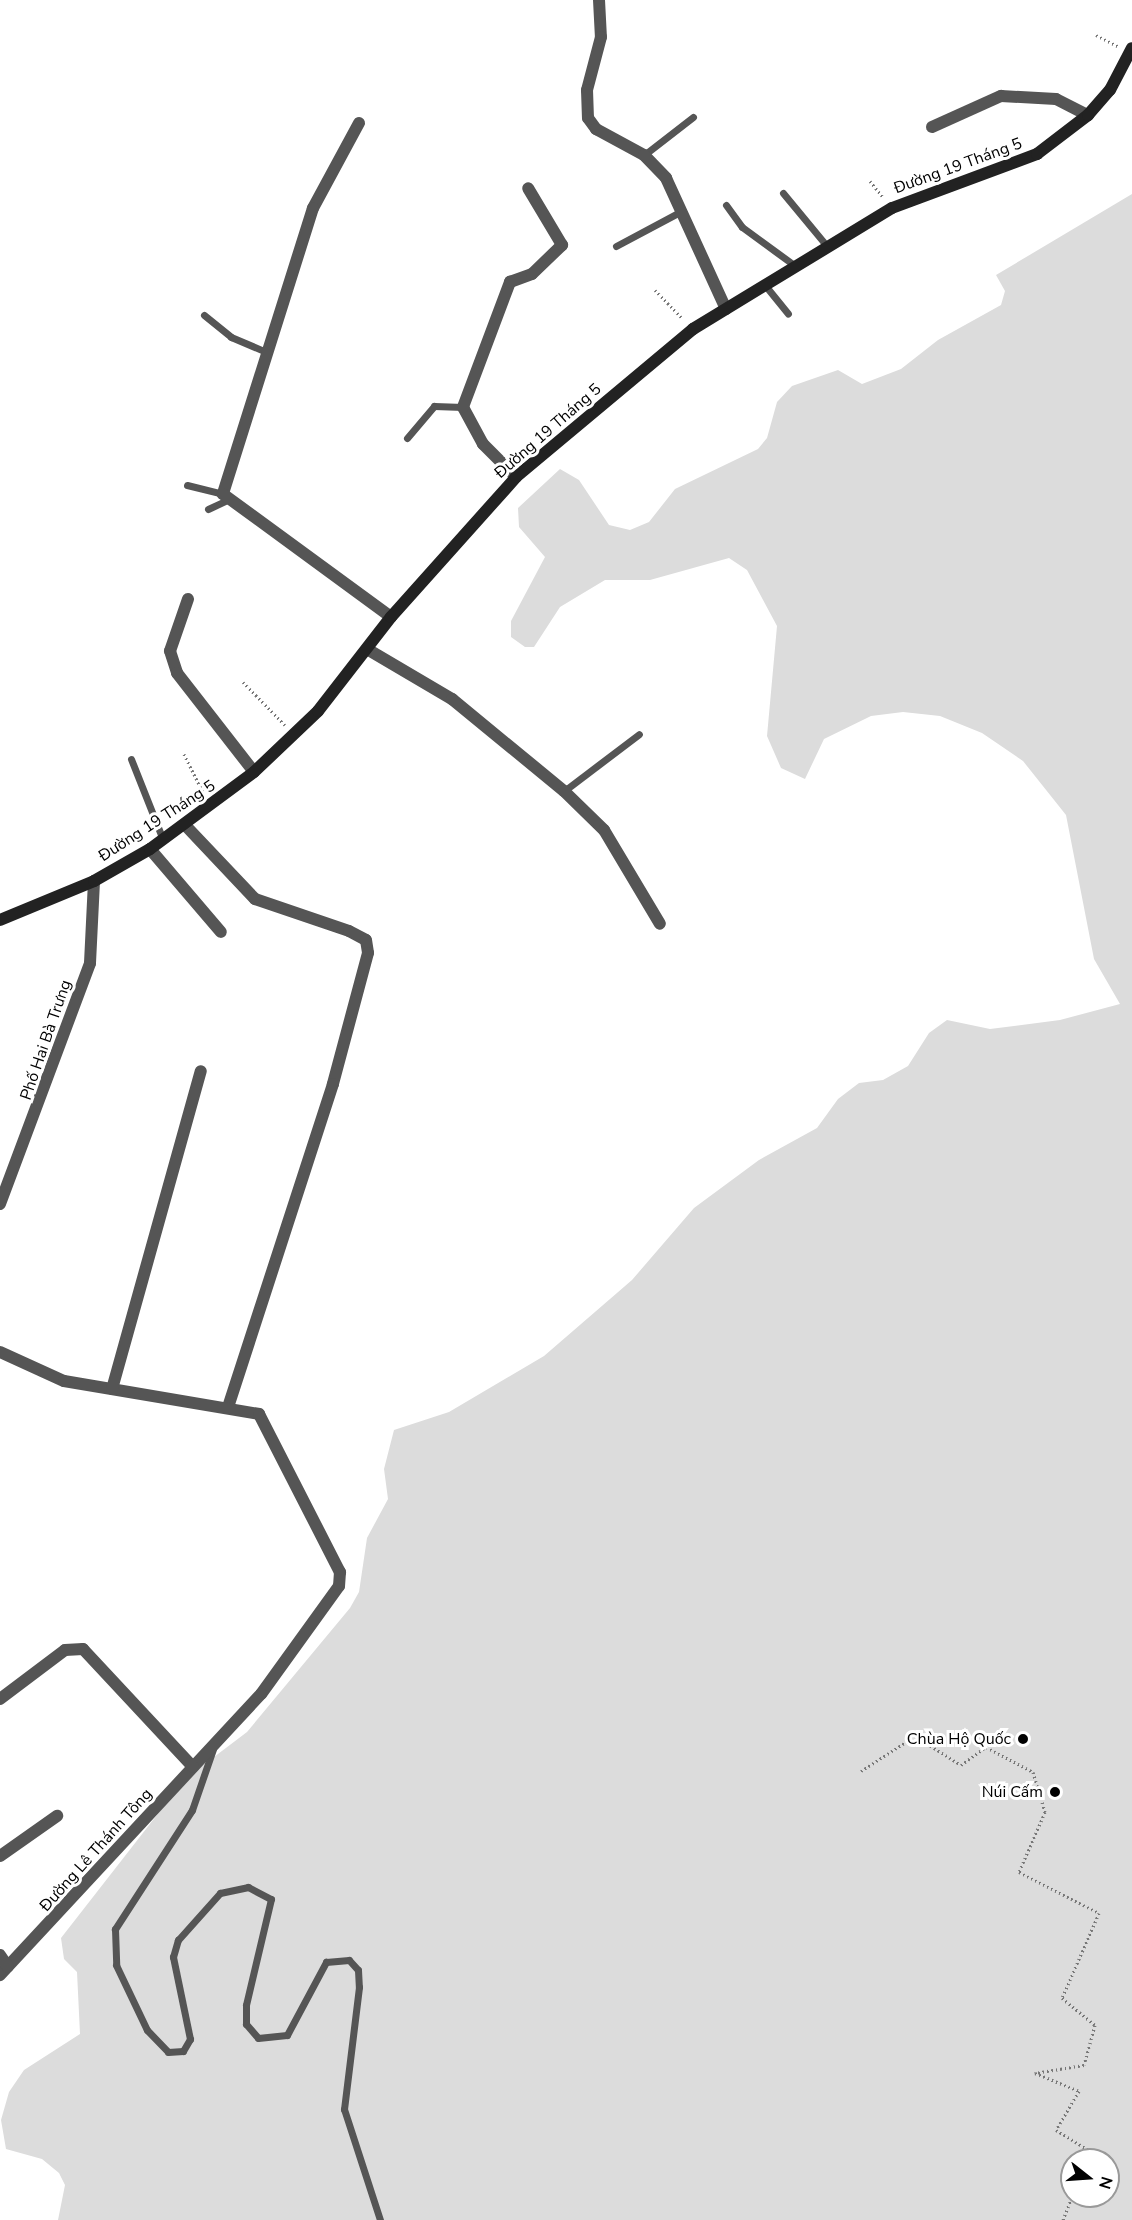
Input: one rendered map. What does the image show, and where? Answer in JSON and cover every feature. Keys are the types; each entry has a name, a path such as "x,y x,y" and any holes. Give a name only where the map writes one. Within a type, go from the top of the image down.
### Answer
{"street":[{"path":"599,0 601,37 587,90 588,118 596,129 644,154 666,178 726,309"},
{"name":"Đường 19 Tháng 5","path":"0,920 94,881 150,849 212,809 295,734 391,617 516,477 693,329 826,245 892,208 1037,154 1088,115 1110,90 1131,50"},
{"path":"932,126 1001,96 1056,99 1088,115"},
{"path":"359,123 313,208 266,352 225,497 391,617"},
{"path":"516,477 483,444 463,407 510,282 532,274 562,245 528,188"},
{"path":"188,599 170,651 177,673 254,772"},
{"path":"367,649 452,699 564,791 604,830 660,924"},
{"path":"0,1352 51,1377 228,1407 333,1084 368,953 366,940 349,931 255,899 184,825"},
{"path":"150,849 220,932"},
{"name":"Phố Hai Bà Trưng","path":"0,1204 90,963 94,881"},
{"path":"112,1389 201,1071"},
{"name":"Đường Lê Thánh Tông","path":"4,1971 261,1694 340,1581 267,1422 259,1414 228,1407"},
{"path":"0,1699 65,1650 83,1649 193,1767"},
{"path":"0,1856 57,1816"},
{"path":"0,1954 4,1971"}],"lane":[{"path":"644,154 693,117"},
{"path":"783,193 826,245"},
{"path":"726,205 742,227 794,265"},
{"path":"616,246 680,212"},
{"path":"764,284 788,314"},
{"path":"204,315 231,337 266,352"},
{"path":"406,438 434,406 463,407"},
{"path":"187,485 225,497"},
{"path":"208,509 225,497"},
{"path":"564,791 639,734"},
{"path":"131,759 163,840"},
{"path":"214,1744 207,1778 192,1810 114,1929 116,1965 147,2030 168,2052 183,2051 190,2039 172,1958 178,1940 226,1890 248,1887 271,1899 246,2005 249,2033 273,2041 287,2035 326,1962 349,1960 358,1970 359,1986 344,2109 380,2220"}],"path":[{"path":"1096,35 1131,50"},
{"path":"870,181 892,208"},
{"path":"655,290 693,329"},
{"path":"243,682 295,734"},
{"path":"184,754 212,809"},
{"path":"861,1771 915,1736 961,1765 986,1747 1034,1772 1045,1812 1019,1872 1099,1913 1062,1998 1095,2025 1084,2066 1035,2073 1079,2091 1056,2130 1085,2148"}],"shaded area":[{"path":"1132,194 1132,2220 58,2220 65,2185 59,2173 42,2159 6,2149 1,2120 9,2092 24,2070 80,2034 77,1972 64,1959 61,1938 185,1779 247,1732 350,1608 359,1592 367,1538 388,1499 384,1469 394,1430 449,1412 544,1356 632,1280 694,1208 759,1160 817,1128 838,1099 859,1083 883,1080 908,1066 929,1033 947,1020 990,1029 1060,1020 1120,1004 1094,959 1066,815 1023,761 982,733 940,716 903,712 871,716 824,739 805,779 781,768 767,736 777,626 747,570 729,558 650,580 605,580 560,607 534,647 525,647 511,637 511,621 545,557 519,527 518,508 560,469 579,480 609,525 630,530 649,522 675,489 758,449 767,438 777,402 792,386 838,370 862,384 901,369 938,340 1001,305 1005,291 996,275"}],"place":[{"name":"Chùa Hộ Quốc","path":"1023,1739"},
{"name":"Núi Cấm","path":"1055,1792"}]}
